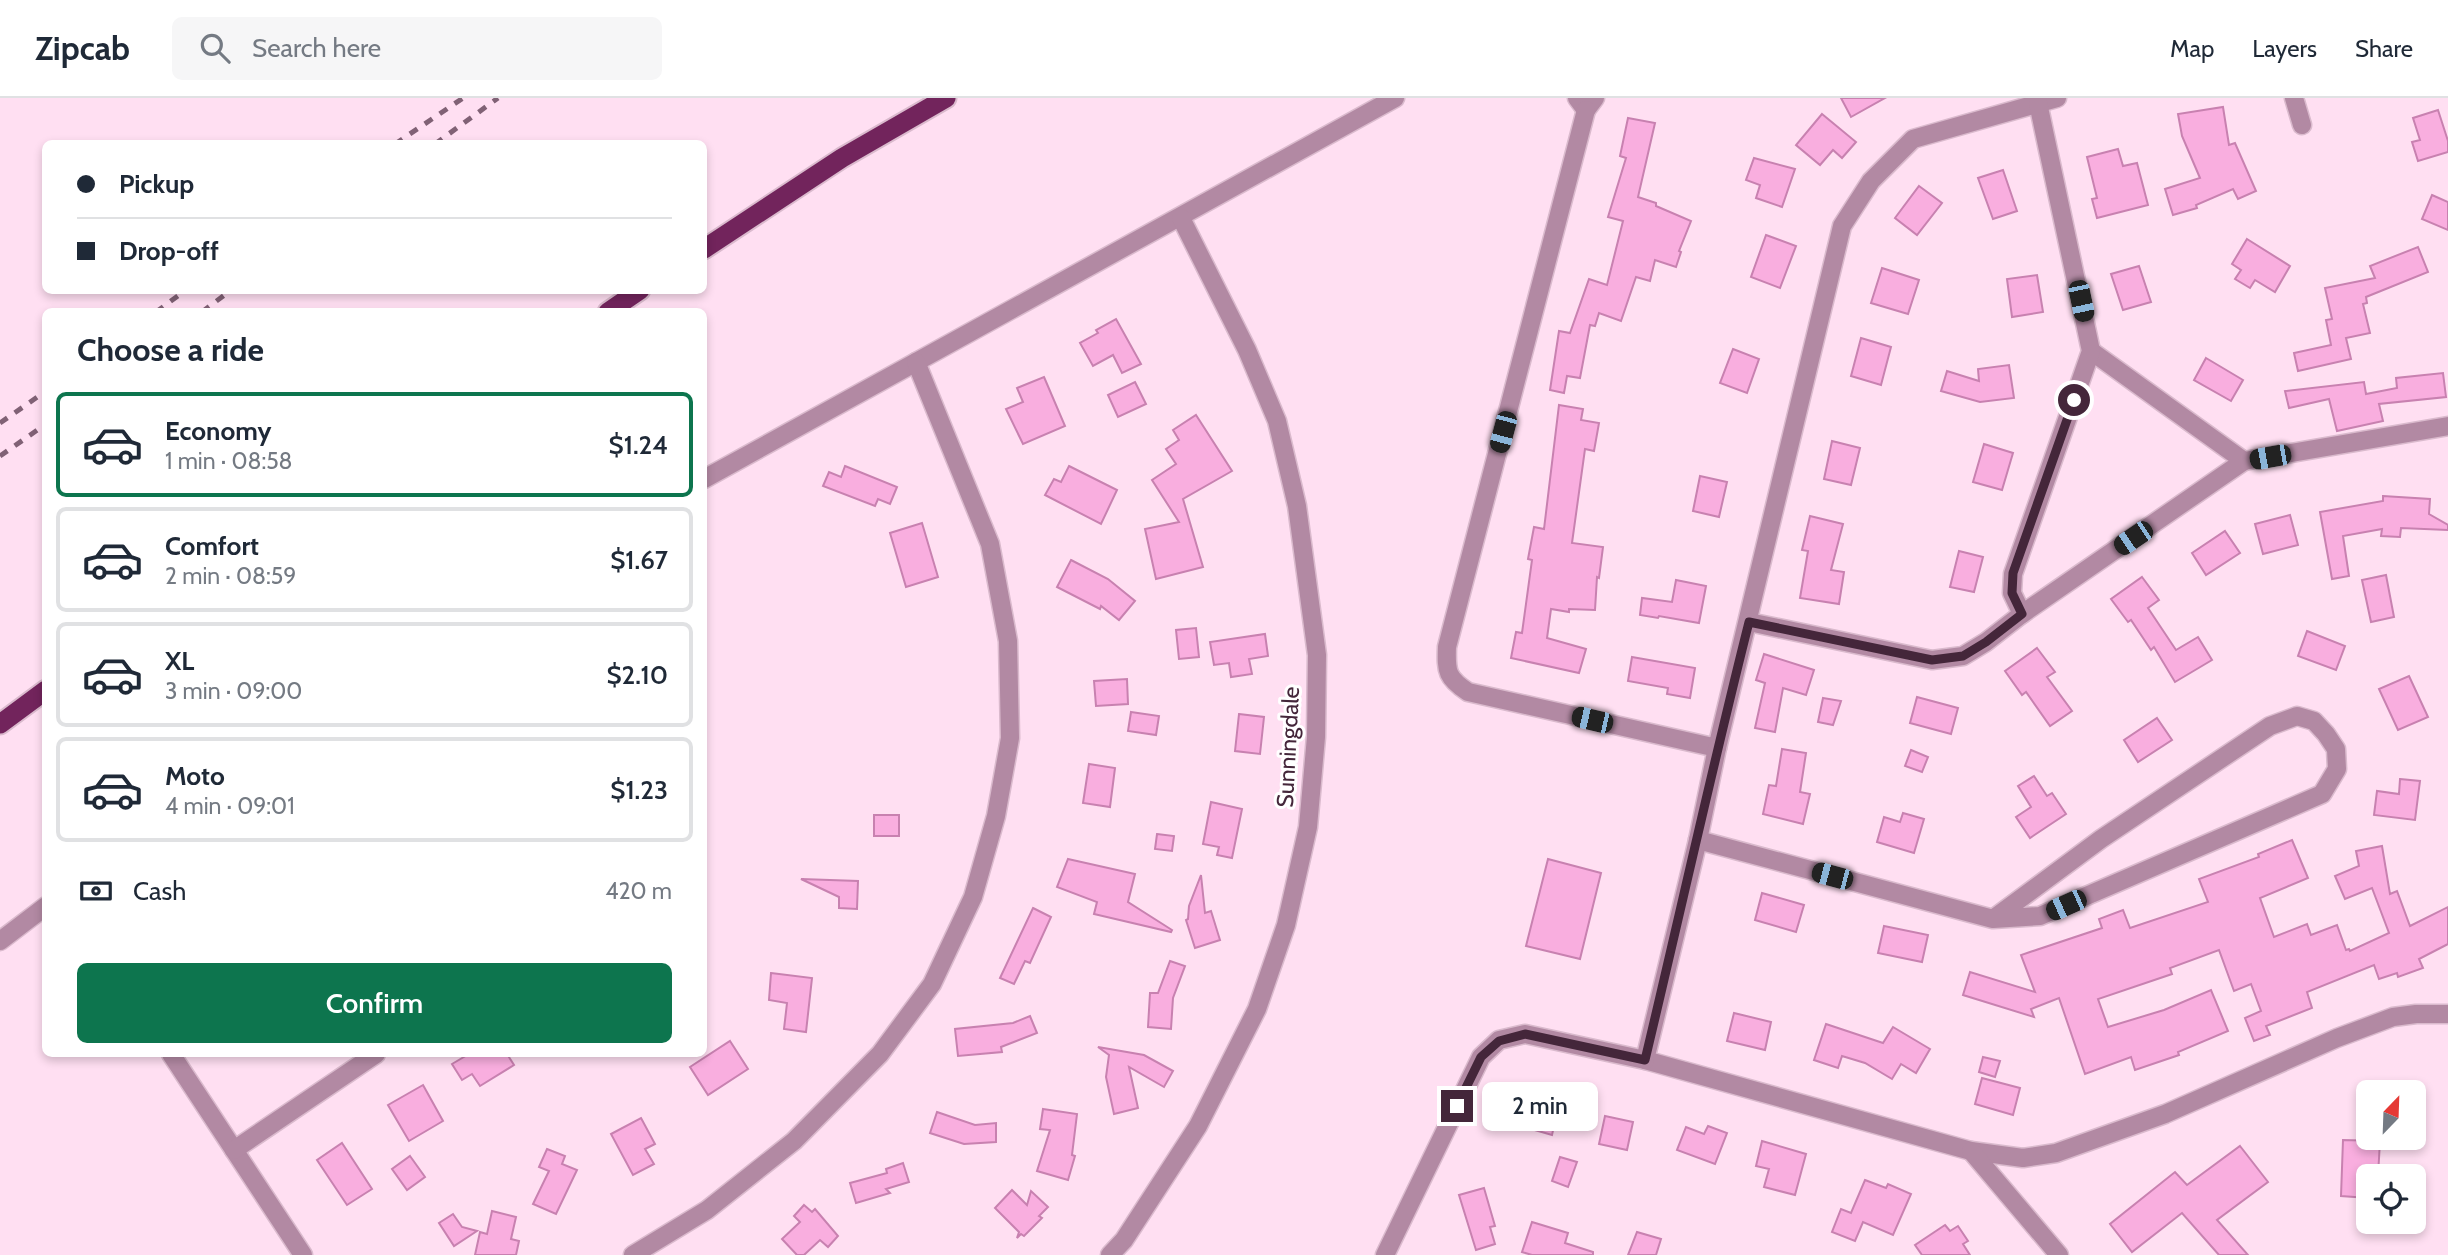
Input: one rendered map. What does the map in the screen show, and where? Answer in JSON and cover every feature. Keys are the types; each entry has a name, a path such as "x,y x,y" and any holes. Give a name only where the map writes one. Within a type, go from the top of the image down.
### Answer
{"highway":[{"path":"707,247 842,158 946,98"},
{"path":"614,308 634,294"},
{"path":"0,724 42,693"}],"street":[{"path":"707,477 1395,98"},
{"path":"1645,1060 1842,226 1871,181 1913,139 2057,98"},
{"path":"2294,98 2302,125"},
{"path":"1586,102 1447,647 1446,668 1453,682 1468,692 1717,748"},
{"path":"2022,614 2012,593 2013,573 2091,351 2038,103"},
{"name":"Sunningdale","path":"1110,1255 1124,1240 1198,1126 1257,1009 1286,925 1308,827 1316,737 1317,655 1297,506 1277,421 1247,350 1181,218"},
{"path":"2091,351 2244,461"},
{"path":"633,1255 707,1210 794,1141 880,1054 932,984 973,897 996,816 1010,738 1008,641 990,544 916,362"},
{"path":"1749,622 1932,660 1963,656 2244,461 2448,426"},
{"path":"1698,840 1993,919 2040,916 2322,794 2337,769 2336,749 2314,722 2297,716 2270,726 2101,839 1993,919"},
{"path":"0,941 42,909"},
{"path":"1385,1255 1481,1057 1499,1041 1525,1034 1645,1060 1971,1151 2023,1158 2056,1153 2165,1114 2337,1038 2393,1017 2448,1014"},
{"path":"173,1057 303,1255"},
{"path":"234,1150 372,1057"},
{"path":"1971,1151 2059,1255"}],"building":[{"path":"1841,98 1885,98 1851,117"},
{"path":"2223,107 2229,145 2235,143 2256,191 2238,199 2233,189 2196,205 2197,208 2173,215 2165,189 2200,178 2182,136 2178,114"},
{"path":"2438,110 2448,141 2448,152 2418,161 2412,142 2420,140 2413,118"},
{"path":"1822,114 1856,142 1842,158 1833,150 1820,165 1796,145"},
{"path":"1628,118 1655,123 1638,197 1691,221 1679,251 1681,252 1676,267 1655,260 1650,281 1636,277 1621,321 1599,313 1595,326 1590,325 1580,378 1567,376 1564,393 1550,390 1559,331 1570,333 1589,279 1607,285 1623,221 1608,217 1626,158 1620,156"},
{"path":"2118,149 2123,166 2137,163 2148,205 2097,218 2092,199 2097,198 2087,157"},
{"path":"1754,158 1795,169 1782,207 1756,198 1760,185 1746,180"},
{"path":"2003,170 2017,211 1993,219 1978,178"},
{"path":"1919,186 1942,203 1917,235 1895,218"},
{"path":"2432,195 2448,202 2448,230 2422,219"},
{"path":"1766,235 1796,246 1780,288 1751,277"},
{"path":"2247,239 2290,266 2275,292 2255,280 2250,288 2235,279 2241,270 2232,264"},
{"path":"2418,247 2428,272 2366,297 2367,303 2363,304 2370,333 2346,338 2351,359 2298,371 2294,353 2331,345 2326,320 2332,319 2325,288 2375,278 2370,266"},
{"path":"2139,266 2151,302 2123,310 2111,274"},
{"path":"1882,268 1919,280 1908,314 1871,303"},
{"path":"2037,275 2043,312 2012,317 2007,279"},
{"path":"1116,319 1141,364 1122,373 1113,355 1093,366 1080,343"},
{"path":"1861,338 1891,347 1881,385 1851,376"},
{"path":"1733,349 1759,359 1747,393 1720,383"},
{"path":"2206,358 2243,380 2231,401 2194,380"},
{"path":"2009,365 2014,398 1980,402 1941,391 1947,371 1979,381 1978,369"},
{"path":"2443,373 2446,397 2379,404 2383,421 2337,431 2329,399 2289,408 2285,391 2364,382 2366,394 2397,388 2396,378"},
{"path":"1044,377 1065,426 1023,444 1006,409 1023,402 1017,388"},
{"path":"1135,382 1146,404 1118,417 1108,395"},
{"path":"1559,405 1583,409 1581,420 1599,423 1594,451 1585,449 1572,543 1603,547 1599,578 1597,577 1595,610 1569,609 1569,612 1551,609 1547,638 1586,649 1579,673 1511,658 1516,632 1522,633 1532,560 1528,559 1534,527 1544,529"},
{"path":"1196,415 1232,471 1183,499 1203,567 1156,579 1145,529 1179,522 1152,480 1176,464 1166,449 1179,440 1173,430"},
{"path":"1832,441 1860,448 1851,485 1824,479"},
{"path":"1984,444 2013,453 2002,490 1973,482"},
{"path":"845,466 897,487 890,504 878,499 875,506 823,486 829,472 841,477"},
{"path":"1069,466 1117,490 1101,524 1045,495 1054,479 1061,482"},
{"path":"1700,476 1727,482 1719,517 1693,511"},
{"path":"2383,496 2430,499 2429,514 2448,525 2448,530 2401,528 2400,537 2381,536 2382,529 2343,536 2349,576 2332,579 2320,512 2383,501"},
{"path":"2290,515 2298,545 2263,554 2255,524"},
{"path":"1810,516 1843,524 1831,570 1844,572 1839,604 1800,598 1808,551 1802,550"},
{"path":"922,523 938,577 906,587 890,533"},
{"path":"2225,531 2240,553 2206,575 2192,553"},
{"path":"1959,551 1983,557 1974,592 1950,587"},
{"path":"1071,560 1108,579 1135,601 1119,620 1101,606 1100,609 1057,587"},
{"path":"2386,575 2394,617 2371,622 2362,580"},
{"path":"2142,577 2159,600 2148,608 2176,650 2198,637 2212,660 2175,682 2154,647 2151,650 2131,620 2128,622 2111,599"},
{"path":"1676,580 1706,586 1699,623 1640,615 1642,598 1672,602"},
{"path":"1196,628 1199,657 1179,659 1176,630"},
{"path":"2307,631 2345,646 2336,670 2298,656"},
{"path":"1265,634 1268,656 1249,659 1252,674 1231,677 1229,663 1214,665 1210,642"},
{"path":"2037,648 2055,672 2047,677 2072,711 2050,726 2026,692 2022,695 2005,671"},
{"path":"1764,654 1814,670 1806,695 1783,688 1775,732 1755,728 1765,683 1756,680"},
{"path":"1632,657 1695,668 1690,698 1667,694 1668,688 1628,681"},
{"path":"2409,676 2428,717 2398,730 2379,689"},
{"path":"1127,679 1128,704 1096,706 1094,681"},
{"path":"1917,697 1958,708 1951,734 1910,723"},
{"path":"1823,698 1841,701 1833,725 1818,722"},
{"path":"1131,712 1159,716 1156,735 1128,731"},
{"path":"1239,714 1264,717 1260,754 1235,751"},
{"path":"2157,718 2172,740 2138,762 2124,740"},
{"path":"1782,749 1806,753 1800,792 1810,794 1803,824 1763,814 1769,785 1776,786"},
{"path":"1911,750 1928,757 1922,772 1905,766"},
{"path":"1089,764 1115,768 1110,807 1083,803"},
{"path":"2034,776 2047,796 2052,793 2066,814 2030,838 2016,817 2031,807 2018,786"},
{"path":"2400,779 2420,781 2415,820 2374,815 2377,791 2399,794"},
{"path":"1211,802 1242,809 1232,858 1217,855 1219,847 1203,844"},
{"path":"1903,813 1924,819 1914,853 1877,842 1884,817 1900,822"},
{"path":"874,815 899,815 899,836 874,836"},
{"path":"1157,834 1174,836 1172,851 1155,849"},
{"path":"2292,840 2308,878 2260,898 2274,937 2307,924 2311,935 2337,925 2346,950 2350,951 2389,933 2372,888 2345,899 2335,876 2359,866 2356,851 2382,846 2390,894 2397,891 2410,926 2448,907 2448,944 2419,959 2423,968 2398,977 2397,973 2379,979 2374,965 2307,992 2312,1008 2266,1026 2270,1035 2254,1041 2245,1018 2261,1011 2251,984 2234,991 2219,950 2170,968 2172,974 2098,999 2108,1027 2164,1010 2211,990 2228,1031 2178,1052 2179,1055 2135,1070 2131,1057 2085,1074 2059,998 2031,1009 2034,1017 1963,995 1970,972 2035,992 2021,955 2102,928 2099,919 2123,910 2130,928 2208,902 2199,879 2259,857 2258,854"},
{"path":"1068,859 1135,874 1128,902 1172,930 1171,932 1094,914 1097,902 1057,887"},
{"path":"1548,859 1601,873 1580,959 1526,946"},
{"path":"1201,875 1205,913 1211,911 1220,940 1195,948 1186,920"},
{"path":"801,879 858,881 857,909 839,908 839,897"},
{"path":"1762,893 1804,905 1796,932 1755,920"},
{"path":"1033,908 1051,917 1030,963 1025,961 1014,984 1000,978"},
{"path":"1884,926 1928,935 1922,962 1878,953"},
{"path":"1170,961 1185,966 1173,998 1171,1029 1148,1027 1150,993 1158,993"},
{"path":"771,973 812,978 806,1032 784,1029 787,1003 769,1000"},
{"path":"1734,1013 1771,1022 1765,1050 1727,1041"},
{"path":"1030,1016 1037,1033 1001,1047 1002,1052 958,1056 955,1029 1013,1023"},
{"path":"1826,1024 1883,1043 1893,1027 1930,1049 1916,1073 1901,1064 1892,1079 1865,1063 1842,1056 1838,1068 1814,1060"},
{"path":"730,1041 748,1069 708,1095 690,1067"},
{"path":"1098,1047 1144,1055 1173,1071 1164,1087 1129,1067 1138,1108 1114,1114 1106,1077 1109,1055"},
{"path":"464,1057 509,1057 514,1065 480,1086 472,1074 462,1080 452,1064"},
{"path":"1983,1057 2000,1061 1995,1077 1979,1072"},
{"path":"1982,1078 2020,1088 2013,1115 1975,1104"},
{"path":"423,1085 443,1121 409,1141 388,1105"},
{"path":"1543,1095 1560,1099 1552,1135 1514,1124 1521,1099 1541,1105"},
{"path":"1043,1109 1077,1114 1072,1155 1075,1156 1068,1180 1037,1171 1050,1130 1040,1129"},
{"path":"937,1112 975,1125 996,1123 996,1142 964,1144 930,1133"},
{"path":"1605,1116 1633,1122 1627,1150 1599,1144"},
{"path":"641,1118 655,1144 645,1149 654,1164 633,1175 611,1134"},
{"path":"1708,1126 1727,1133 1715,1164 1677,1150 1686,1127 1704,1134"},
{"path":"2343,1140 2356,1140 2356,1150 2379,1150 2379,1164 2356,1164 2356,1197 2341,1196"},
{"path":"1762,1141 1806,1154 1795,1195 1764,1187 1769,1169 1756,1166"},
{"path":"342,1143 372,1189 347,1205 317,1160"},
{"path":"2240,1146 2268,1182 2217,1220 2248,1255 2219,1255 2182,1213 2132,1252 2110,1224 2175,1172 2187,1185"},
{"path":"547,1149 565,1156 562,1164 577,1170 556,1214 533,1204 549,1171 539,1167"},
{"path":"410,1156 425,1177 407,1190 392,1169"},
{"path":"1560,1157 1577,1162 1568,1187 1552,1181"},
{"path":"903,1163 909,1182 886,1189 890,1193 856,1203 850,1183 887,1173 886,1169"},
{"path":"1865,1180 1886,1188 1888,1184 1911,1194 1893,1235 1863,1222 1855,1241 1832,1232 1841,1209 1851,1213"},
{"path":"1484,1188 1495,1226 1490,1227 1495,1244 1476,1250 1459,1195"},
{"path":"1012,1190 1027,1205 1031,1191 1048,1207 1039,1216 1042,1218 1024,1236 1021,1234 1017,1238 1019,1232 995,1208"},
{"path":"804,1205 812,1212 815,1209 838,1236 828,1247 820,1240 804,1255 797,1255 782,1239 800,1222 794,1216"},
{"path":"492,1211 516,1217 511,1239 519,1241 516,1255 475,1255 480,1232 487,1234"},
{"path":"453,1214 462,1227 477,1231 454,1246 439,1223"},
{"path":"1532,1222 1568,1233 1565,1243 1593,1252 1593,1255 1532,1255 1522,1252"},
{"path":"1945,1225 1950,1231 1958,1226 1968,1241 1963,1244 1970,1255 1922,1255 1915,1245"},
{"path":"1637,1232 1661,1239 1656,1255 1628,1255"}],"railway":[{"path":"401,140 463,98"},
{"path":"440,140 498,98"},
{"path":"161,308 181,294"},
{"path":"207,308 226,294"},
{"path":"0,423 42,394"},
{"path":"0,456 42,427"}],"route":[{"path":"1457,1106 1481,1057 1499,1041 1525,1034 1645,1060 1749,622 1932,660 1963,656 1986,642 2022,614 2012,593 2013,573 2074,400"}]}
